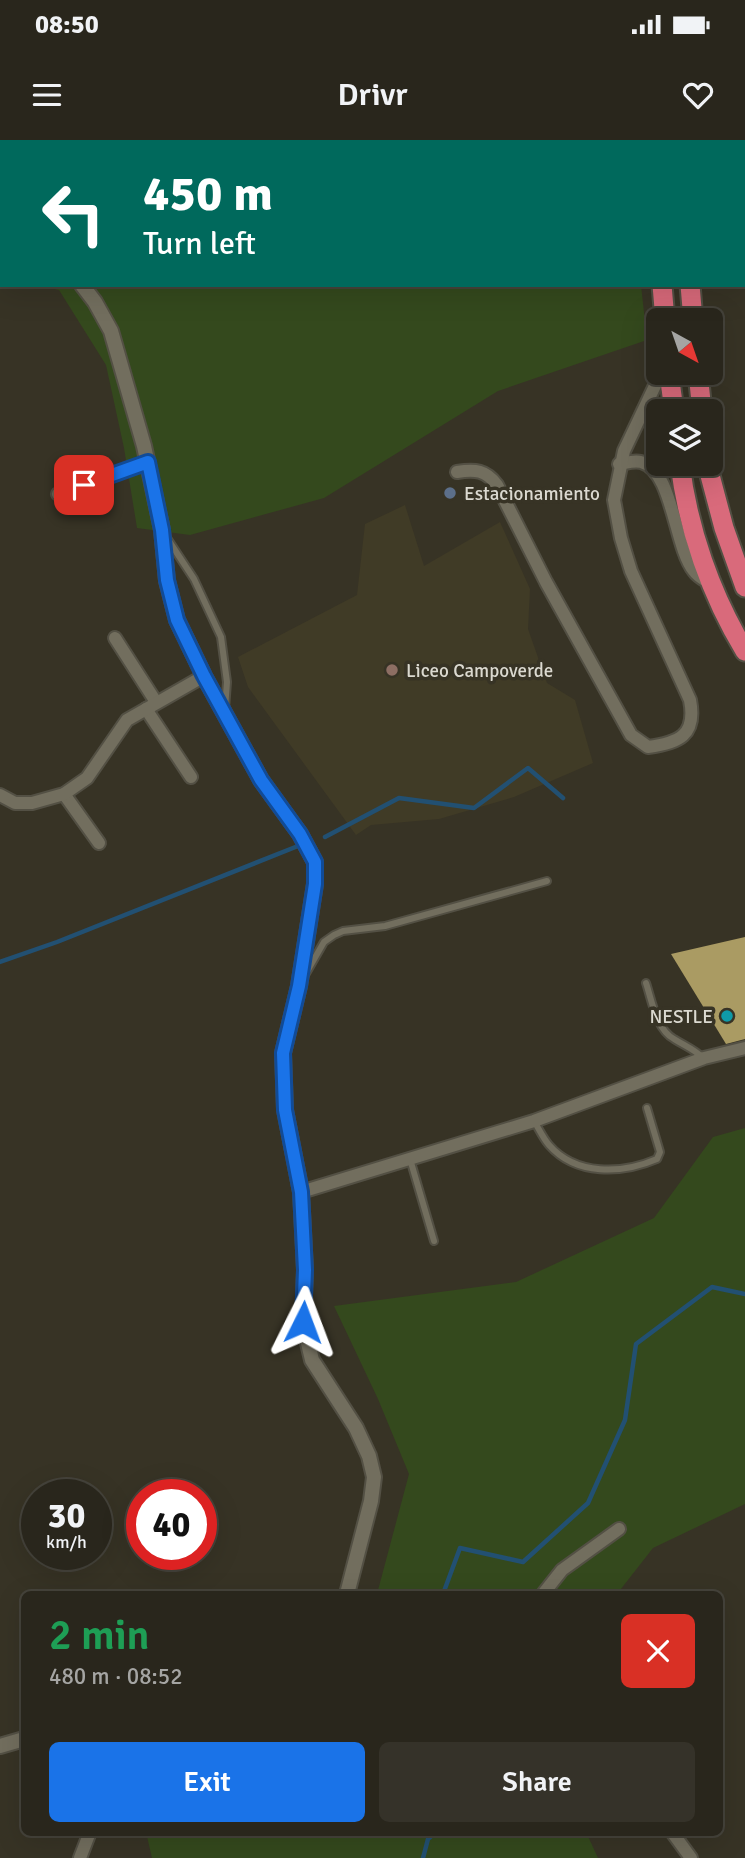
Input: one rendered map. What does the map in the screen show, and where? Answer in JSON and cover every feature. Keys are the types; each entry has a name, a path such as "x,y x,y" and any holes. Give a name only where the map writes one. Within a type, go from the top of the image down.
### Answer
{"highway":[{"path":"662,287 664,308"},
{"path":"690,287 692,308"},
{"path":"682,476 694,530 711,584 745,651"},
{"path":"711,476 724,528 745,587"}],"street":[{"path":"84,287 111,331 148,462 162,530 167,580 177,620 204,676 261,780 300,834 315,862 315,884 299,986 283,1053 285,1110 301,1192 305,1270 303,1322 313,1360 356,1429 369,1456 374,1477 371,1501 348,1591"},
{"path":"457,472 481,471 490,475 497,485 546,582 631,735 648,747 674,743 690,727 690,700 655,628 627,560 614,500 619,464 655,385"},
{"path":"619,464 635,461 644,463 655,471 663,485 683,551 692,569 711,584"},
{"path":"58,494 148,462"},
{"path":"116,638 191,777"},
{"path":"0,795 15,803 32,803 64,794 87,778 127,720 204,676"},
{"path":"64,794 99,843"},
{"path":"301,1192 534,1121 704,1058 745,1048"},
{"path":"545,1591 562,1570 619,1529"},
{"path":"0,1746 21,1740"},
{"path":"80,1858 88,1836"},
{"path":"675,1836 691,1858"}],"lane":[{"path":"162,530 194,579 221,637 227,682 225,713"},
{"path":"299,986 324,942 343,931 385,926 548,881"},
{"path":"646,983 667,1034 694,1049 704,1058"},
{"path":"534,1121 550,1146 573,1163 611,1170 635,1168 657,1159 660,1152 648,1108"},
{"path":"410,1159 434,1241"}],"shaded area":[{"name":"Liceo Campoverde","path":"405,505 424,566 500,522 530,589 528,629 547,683 575,700 593,763 514,797 439,819 371,825 356,835 248,687 238,657 357,595 365,524"}],"green space":[{"path":"45,287 641,287 646,331 646,340 498,391 324,498 190,535 137,528 124,448 106,365 59,290"},
{"path":"745,1128 745,1504 653,1548 619,1591 378,1591 409,1474 378,1399 334,1306 516,1282 654,1218 713,1137"},
{"path":"147,1836 588,1836 598,1858 152,1858"}],"building":[{"name":"NESTLE","path":"745,937 745,1039 726,1044 671,954"}],"waterway":[{"path":"325,837 399,798 474,808 528,768 563,798"},
{"path":"0,962 298,846"},
{"path":"444,1591 460,1548 523,1562 588,1503 625,1420 636,1344 712,1287 745,1294"},
{"path":"423,1858 428,1839 431,1836"}],"place":[{"name":"Estacionamiento","path":"450,493"},
{"name":"Liceo Campoverde","path":"392,670"},
{"name":"NESTLE","path":"727,1016"}],"route":[{"path":"84,485 148,462 162,530 167,580 177,620 204,676 261,780 300,834 315,862 315,884 299,986 283,1053 285,1110 301,1192 305,1270 303,1322"}]}
